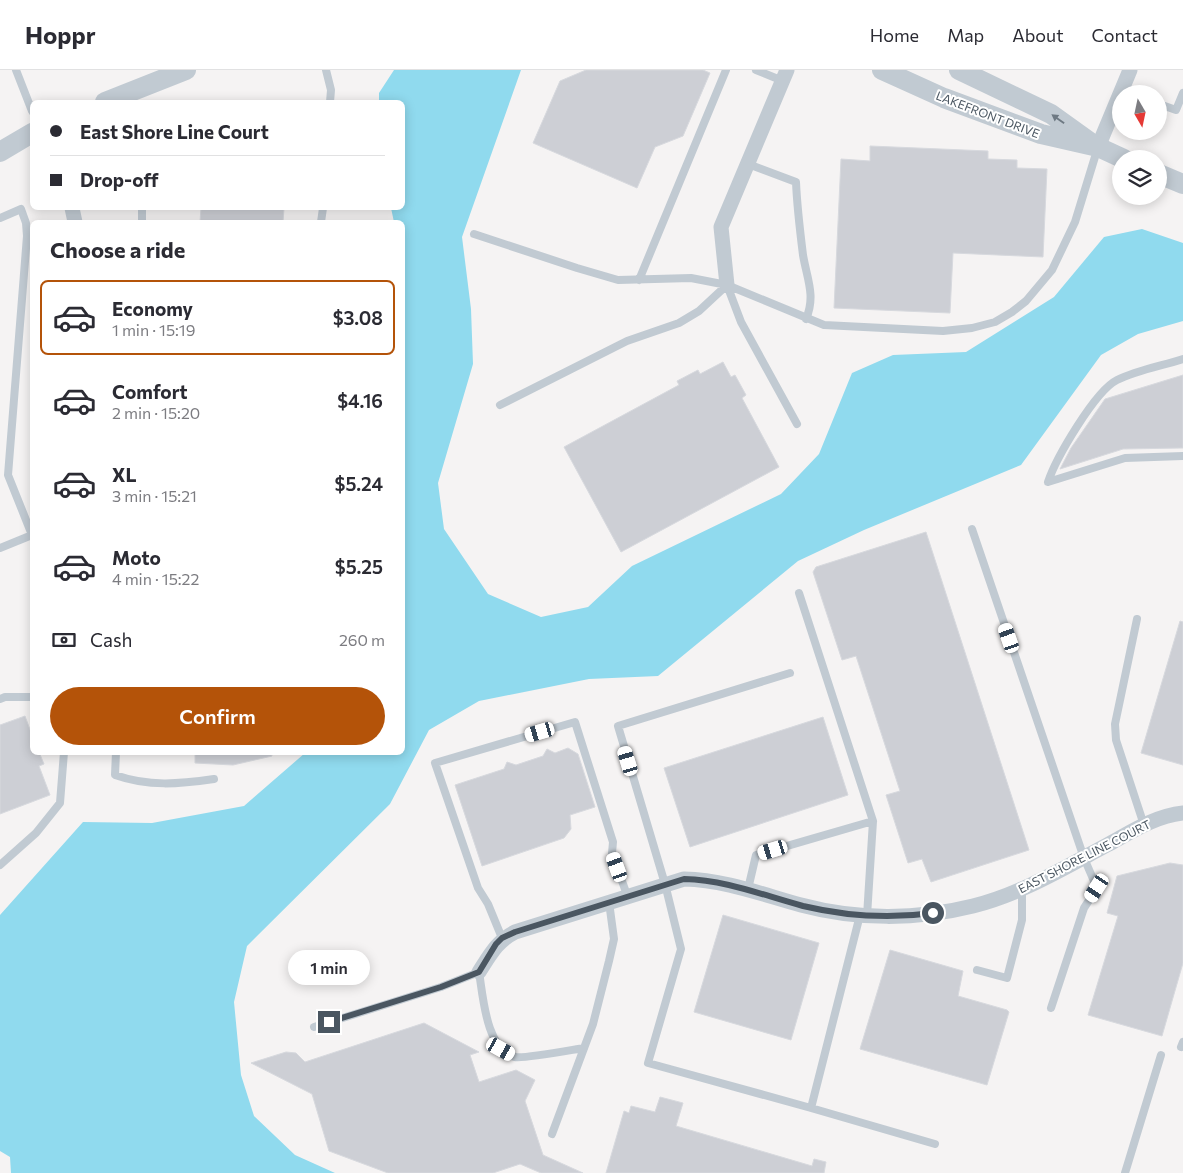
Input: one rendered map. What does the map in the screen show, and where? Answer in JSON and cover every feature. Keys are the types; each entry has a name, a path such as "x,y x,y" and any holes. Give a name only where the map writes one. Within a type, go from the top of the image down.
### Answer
{"street":[{"path":"126,99 186,70"},
{"name":"LAKEFRONT DRIVE","path":"882,70 944,98 1041,134 1098,147"},
{"name":"LAKEFRONT DRIVE","path":"959,70 1051,114 1098,147 1112,153"},
{"path":"1128,85 1130,70"},
{"path":"727,285 721,227 785,76"},
{"path":"1098,147 1112,120"},
{"path":"0,140 30,132"},
{"path":"0,152 30,133"},
{"path":"1167,177 1183,184"},
{"name":"EAST SHORE LINE COURT","path":"502,938 627,895 684,879 709,879 802,905 863,916 918,915 947,912 974,906 1022,888 1084,858 1144,825 1183,813"},
{"path":"479,972 502,938"}],"lane":[{"path":"16,70 30,107"},
{"path":"326,70 331,90 330,100"},
{"path":"639,280 726,70"},
{"path":"756,70 785,76"},
{"path":"1168,107 1176,110 1183,93"},
{"path":"474,234 588,272 618,280 692,278 727,285 806,320 832,326 943,331 994,322 1012,312 1043,282 1065,247 1075,222 1098,147"},
{"path":"748,164 796,182 804,259 810,283 811,307 806,320"},
{"path":"0,218 21,209 26,223 27,236 8,475 30,530"},
{"path":"500,405 627,341 679,324 699,311 727,285"},
{"path":"727,285 741,322 797,424"},
{"path":"1183,359 1115,381 1098,395 1054,465 1048,482 1125,458 1183,456"},
{"path":"972,529 1084,858 1097,888 1084,908 1051,1008"},
{"path":"0,548 30,536"},
{"path":"799,593 873,821 863,916 811,1108"},
{"path":"1137,619 1115,724 1116,740 1144,825"},
{"path":"790,673 618,726 665,884 681,949 648,1063 935,1144"},
{"path":"0,699 5,697 30,697"},
{"path":"502,938 488,904 478,888 435,763 574,722 614,842 612,853 627,895"},
{"path":"0,865 36,833 60,802 64,755"},
{"path":"116,755 115,775 135,782 175,785 214,779"},
{"path":"748,889 756,856 873,821"},
{"path":"977,970 1007,978 1022,920 1022,888"},
{"path":"552,1134 593,1024 614,939 609,902"},
{"path":"314,1027 441,987 479,972 489,1027 501,1049 515,1057 584,1048"},
{"path":"1125,1173 1161,1055"}],"water":[{"path":"394,70 521,70 462,237 471,309 473,364 438,483 444,529 488,594 541,617 588,607 632,566 781,494 819,454 852,373 893,355 966,352 1054,297 1104,237 1142,229 1183,243 1183,321 1138,334 1101,355 1021,465 864,530 798,561 658,676 589,679 479,701 429,730 390,804 247,946 234,1002 241,1075 254,1116 295,1155 335,1173 11,1173 10,1157 0,1151 0,915 83,822 152,823 244,806 303,755 405,755 405,220 394,220 391,210 405,210 405,100 379,100 379,93"}],"building":[{"path":"586,70 703,70 710,73 683,136 655,147 637,188 533,143 560,81"},
{"path":"870,146 988,151 988,159 1017,160 1017,168 1047,169 1043,257 953,253 950,313 834,308 841,159 870,161"},
{"path":"201,210 284,210 283,220 200,220"},
{"path":"723,362 731,377 735,375 746,395 742,398 779,467 621,552 564,447 679,385 677,381 698,370 700,374"},
{"path":"1183,375 1183,448 1123,449 1060,469 1071,448 1105,399"},
{"path":"926,532 1029,850 931,882 922,859 908,863 886,795 900,791 856,656 842,660 813,572 816,567"},
{"path":"1180,621 1183,622 1183,765 1141,753"},
{"path":"25,716 30,730 30,755 40,755 44,764 39,766 50,795 0,814 0,725"},
{"path":"823,717 848,795 690,847 664,768"},
{"path":"568,748 578,754 595,807 570,815 571,829 564,838 482,866 455,785 504,769 507,762 516,765 543,756 547,749 555,753"},
{"path":"195,755 272,756 233,765 195,763"},
{"path":"1170,863 1183,865 1183,963 1162,1036 1088,1015 1118,916 1107,913 1117,876"},
{"path":"723,915 819,943 791,1040 694,1012"},
{"path":"890,950 963,971 958,996 1009,1012 987,1085 860,1049"},
{"path":"424,1023 479,1052 470,1055 479,1082 516,1070 535,1080 525,1101 543,1155 583,1173 541,1173 520,1164 493,1173 388,1173 329,1151 312,1094 251,1063 286,1052 296,1053 305,1062"},
{"path":"660,1097 683,1103 676,1126 812,1166 814,1159 826,1162 824,1173 606,1173 624,1111 629,1113 631,1106 655,1112"}],"route":[{"path":"329,1022 441,987 479,972 496,944 502,938 515,932 642,890 684,879 709,879 831,912 866,916 933,913"}]}
